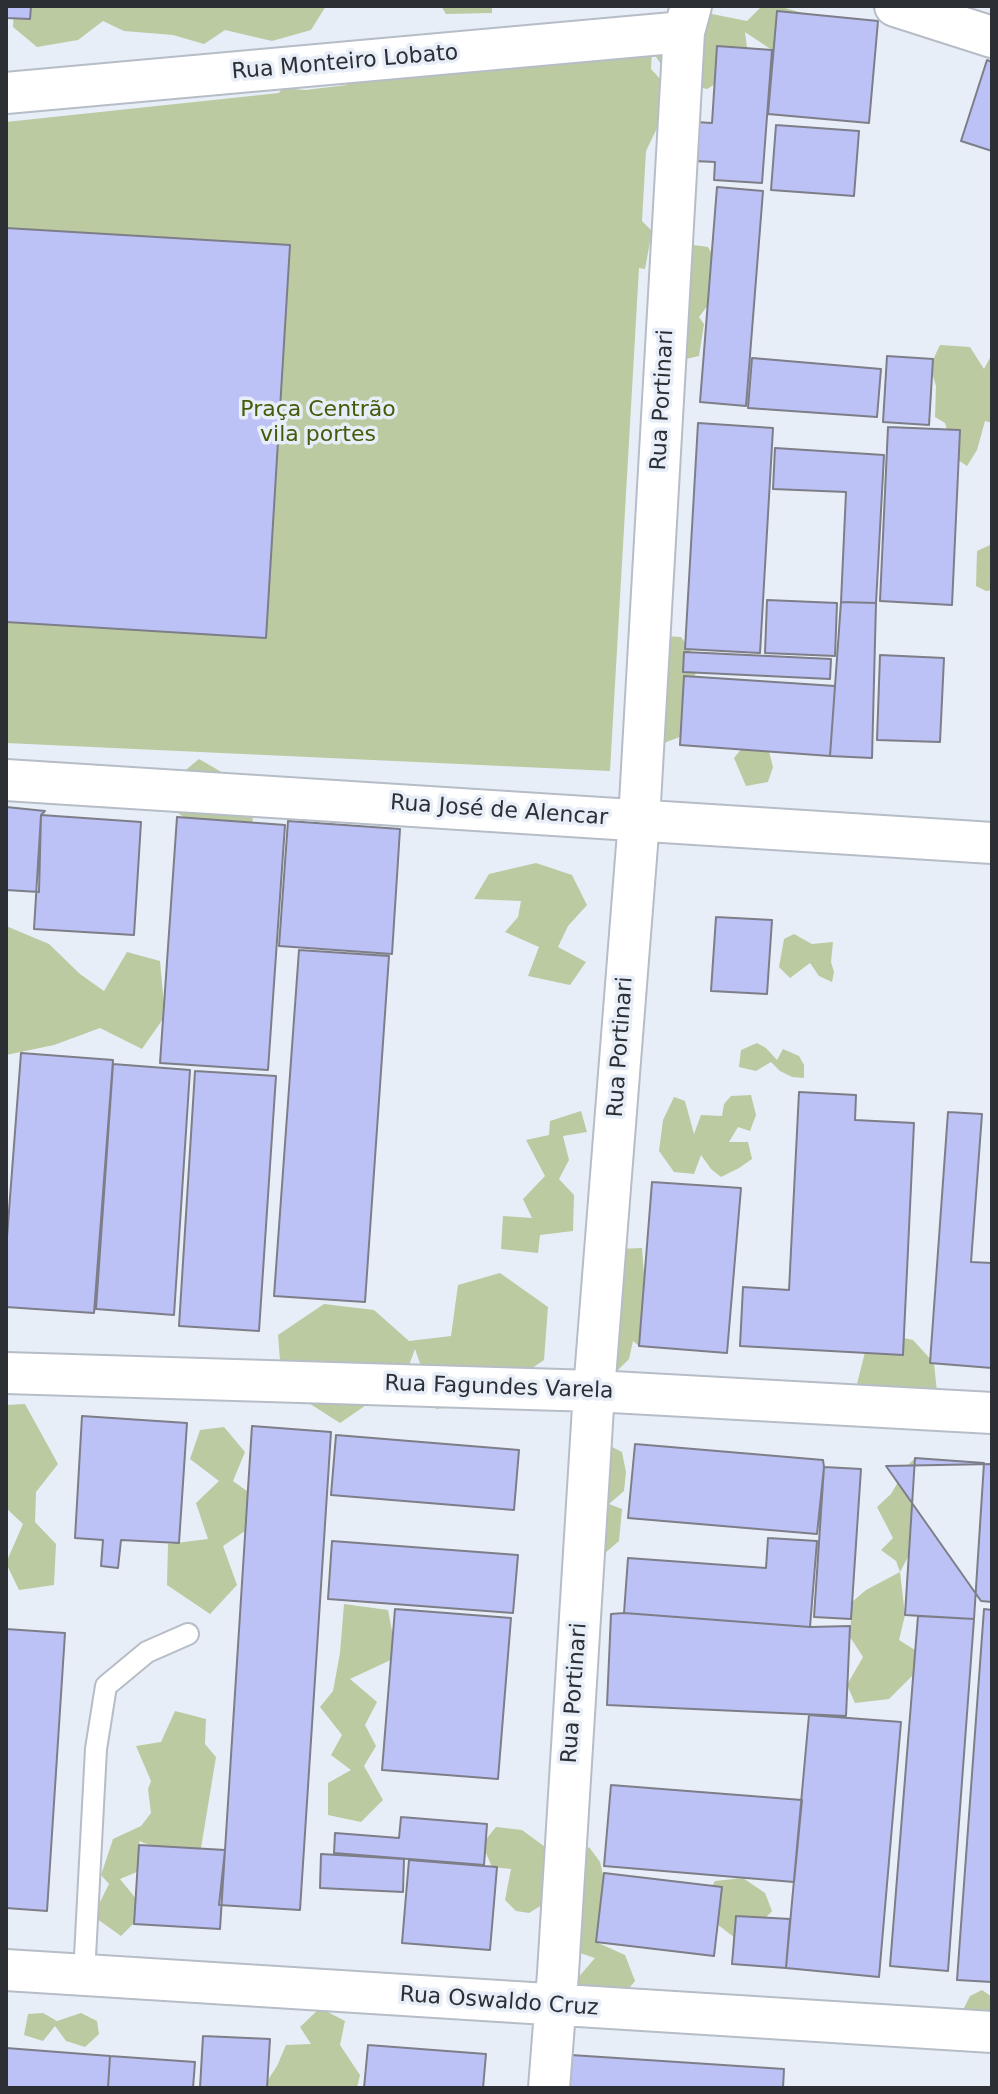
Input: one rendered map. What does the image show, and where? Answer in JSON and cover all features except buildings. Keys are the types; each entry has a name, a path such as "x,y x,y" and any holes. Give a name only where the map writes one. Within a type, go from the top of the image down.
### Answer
{"street":[{"path":"895,6 992,37"},
{"name":"Rua Monteiro Lobato","path":"6,93 688,19"},
{"name":"Rua Portinari","path":"549,2088 594,1391 639,820 688,19"},
{"name":"Rua José de Alencar","path":"6,780 992,843"},
{"name":"Rua Fagundes Varela","path":"6,1373 594,1391 992,1413"},
{"name":"Rua Oswaldo Cruz","path":"6,1970 992,2032"}],"lane":[{"path":"84,1975 96,1749 106,1686 147,1652 188,1634"}],"green space":[{"path":"14,6 326,6 311,30 272,41 225,30 204,44 173,35 124,31 103,21 78,40 37,47 13,27"},
{"path":"441,6 492,6 492,13 446,14"},
{"path":"762,6 778,6 813,16 795,61 745,32 749,64 707,89 673,81 656,57 677,20 707,13 747,21"},
{"name":"Praça Centrão vila portes","path":"652,52 651,69 662,81 659,124 646,151 642,221 652,231 645,269 639,268 610,771 6,743 6,122 279,93 282,88 305,90 347,85 339,71 399,57 411,78 439,75 433,57"},
{"path":"679,243 708,247 722,270 711,301 699,317 704,324 699,356 677,361"},
{"path":"940,345 970,347 984,369 992,354 992,423 985,421 977,450 967,466 955,458 945,423 935,417 936,386 930,366"},
{"path":"992,544 992,590 986,591 976,586 977,551"},
{"path":"649,635 681,637 700,664 692,681 693,732 656,746"},
{"path":"765,736 773,767 768,782 746,786 734,758 751,737"},
{"path":"199,759 256,792 252,826 212,839 173,809 159,792"},
{"path":"536,863 572,875 587,905 568,926 558,947 586,962 570,985 528,976 539,947 505,932 518,917 521,901 474,899 489,874"},
{"path":"6,926 49,944 80,974 104,991 127,952 160,961 165,1016 142,1049 100,1028 54,1045 6,1055"},
{"path":"794,934 812,944 833,942 832,982 819,976 810,963 790,978 779,967 784,939"},
{"path":"757,1043 777,1060 783,1049 799,1056 804,1065 804,1078 792,1077 771,1062 756,1071 739,1067 741,1050"},
{"path":"751,1095 756,1115 750,1131 738,1127 729,1142 748,1142 752,1159 721,1177 701,1155 694,1174 674,1172 659,1151 663,1120 674,1097 685,1101 694,1134 701,1115 722,1116 724,1104 731,1096"},
{"path":"581,1111 587,1132 563,1136 569,1160 559,1179 574,1195 573,1231 540,1235 538,1253 501,1249 503,1216 532,1218 523,1199 545,1176 526,1140 549,1135 550,1121"},
{"path":"642,1248 644,1275 639,1346 633,1341 629,1359 614,1374 617,1249"},
{"path":"500,1273 548,1307 544,1360 510,1383 467,1405 436,1409 415,1349 404,1379 340,1423 282,1386 278,1335 324,1304 374,1310 409,1341 451,1336 458,1285"},
{"path":"886,1334 913,1340 934,1363 937,1392 855,1392 866,1348"},
{"path":"25,1404 58,1464 36,1492 35,1522 56,1544 54,1585 19,1590 6,1563 23,1524 6,1508 6,1405"},
{"path":"224,1427 245,1452 233,1481 258,1499 248,1529 223,1546 237,1585 210,1614 167,1585 168,1544 208,1539 196,1503 219,1481 190,1459 200,1430"},
{"path":"604,1443 622,1452 626,1472 624,1491 609,1504 622,1509 619,1541 605,1553 591,1555"},
{"path":"915,1458 908,1557 900,1572 896,1561 881,1550 893,1538 877,1507 891,1494"},
{"path":"900,1572 905,1615 899,1640 915,1650 913,1675 889,1699 855,1703 847,1685 863,1657 850,1637 852,1602 866,1590"},
{"path":"344,1604 388,1610 397,1657 350,1679 377,1702 365,1725 376,1746 364,1766 383,1800 361,1822 328,1815 328,1783 351,1770 331,1755 342,1735 320,1707 333,1691"},
{"path":"175,1711 206,1719 205,1744 216,1757 201,1848 168,1852 139,1841 144,1869 120,1879 146,1911 121,1936 93,1916 109,1884 101,1875 113,1839 141,1826 151,1813 148,1789 151,1781 136,1746 161,1742"},
{"path":"496,1827 522,1830 571,1866 589,1847 600,1862 610,1904 596,1942 625,1955 635,1981 613,2008 578,1997 576,1980 595,1958 577,1952 547,1902 529,1913 516,1911 505,1900 511,1869 492,1867 482,1844"},
{"path":"743,1878 765,1893 772,1911 754,1930 735,1938 717,1924 706,1897 715,1881"},
{"path":"982,1990 992,1997 992,2025 960,2016 970,1996"},
{"path":"320,2008 345,2021 340,2045 360,2075 357,2088 266,2088 264,2086 286,2045 311,2044 300,2027"},
{"path":"43,2013 57,2021 81,2013 97,2021 99,2034 85,2047 66,2041 55,2026 43,2041 24,2035 28,2014"}]}
